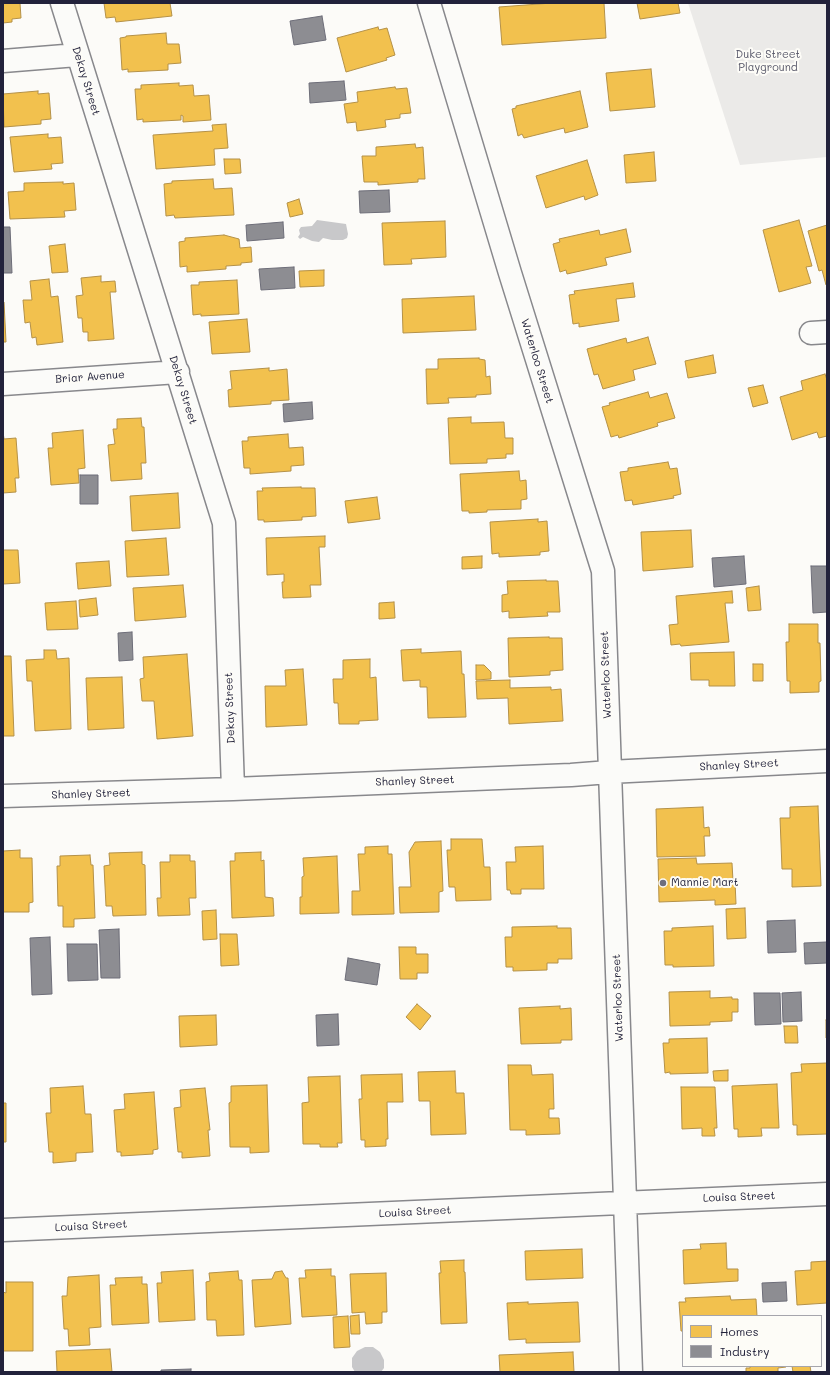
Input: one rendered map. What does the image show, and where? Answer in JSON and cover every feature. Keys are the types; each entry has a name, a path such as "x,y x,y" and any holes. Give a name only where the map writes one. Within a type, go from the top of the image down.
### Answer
{"street":[{"name":"Dekay Street","path":"62,3 224,523 233,789"},
{"name":"Waterloo Street","path":"428,3 603,571 631,1372"},
{"path":"3,61 77,55"},
{"name":"Briar Avenue","path":"3,384 178,372"},
{"name":"Shanley Street","path":"3,796 233,789 570,775 827,761"},
{"name":"Louisa Street","path":"3,1230 827,1194"}],"green space":[{"name":"Duke Street Playground","path":"688,3 827,3 827,157 740,165"}],"shaded area":[{"path":"317,220 346,224 348,234 347,238 343,240 332,240 323,238 319,242 303,237 300,239 298,237 301,227 312,226"},
{"path":"365,1347 373,1347 380,1352 384,1360 384,1368 381,1372 355,1372 352,1367 352,1358 357,1351"}],"building: Homes":[{"path":"3,3 20,3 21,18 12,19 12,22 3,23"},
{"path":"104,3 170,3 172,16 116,22 115,17 106,18"},
{"path":"552,3 604,3 606,38 502,45 499,7"},
{"path":"637,3 678,3 680,13 640,19"},
{"path":"378,27 379,30 387,28 395,55 386,58 387,60 346,72 337,38"},
{"path":"166,33 167,44 179,44 181,63 168,64 168,70 128,72 128,69 122,70 120,38 126,36"},
{"path":"651,69 655,107 610,111 606,73"},
{"path":"179,83 179,86 193,85 194,96 209,95 211,120 183,122 183,116 181,115 181,120 143,122 143,119 137,120 135,89 141,89 141,85"},
{"path":"395,87 396,89 407,88 411,113 400,114 400,118 385,120 386,127 357,131 356,122 347,123 344,104 358,102 357,92"},
{"path":"38,91 38,94 49,93 51,119 41,120 41,124 4,127 3,94"},
{"path":"580,91 588,127 565,133 564,128 524,138 522,134 518,136 512,109 516,108 516,106"},
{"path":"226,124 228,148 214,149 215,165 156,169 153,135 213,131 212,125"},
{"path":"48,134 48,138 61,137 63,163 51,164 52,169 14,172 10,137"},
{"path":"415,144 416,148 423,147 425,179 418,179 418,182 378,185 378,182 364,182 362,156 376,156 376,147"},
{"path":"654,152 656,181 626,183 624,155"},
{"path":"224,159 240,159 241,173 225,174"},
{"path":"587,160 598,195 585,200 584,196 546,208 536,176"},
{"path":"213,179 214,189 232,188 234,215 175,218 174,215 166,216 164,184 172,183 172,181"},
{"path":"63,182 63,184 74,183 76,210 64,211 65,217 10,219 8,192 24,191 24,183"},
{"path":"299,199 303,214 290,217 287,203"},
{"path":"799,220 812,266 806,267 811,283 779,292 763,230"},
{"path":"445,221 446,257 411,259 412,264 384,265 382,223"},
{"path":"827,225 826,285 822,270 819,271 808,231"},
{"path":"626,229 631,252 605,258 607,265 567,274 566,270 560,272 553,244 560,242 559,239 599,230 600,235"},
{"path":"224,235 239,239 240,248 251,247 252,262 241,263 241,265 226,266 226,269 187,272 187,266 180,267 179,242 185,241 185,238"},
{"path":"65,244 68,272 52,273 49,246"},
{"path":"324,270 324,286 300,287 299,271"},
{"path":"101,276 101,282 115,281 116,292 110,292 114,339 88,341 88,332 83,332 82,318 78,318 76,296 83,295 81,278"},
{"path":"49,279 51,297 58,296 63,342 37,345 36,337 32,338 30,322 25,323 23,300 32,300 30,281"},
{"path":"237,280 239,314 193,315 191,285 199,285 199,282"},
{"path":"633,283 635,297 616,299 619,321 579,327 579,323 573,324 569,295 575,294 574,291"},
{"path":"474,296 476,330 403,333 402,299"},
{"path":"4,302 6,342 3,342"},
{"path":"247,319 250,352 212,354 209,322"},
{"path":"648,337 656,364 633,370 635,380 603,389 598,374 594,375 587,349 626,338 627,343"},
{"path":"713,355 716,373 688,378 685,361"},
{"path":"479,358 485,360 486,377 490,376 491,394 476,395 476,397 448,398 449,403 427,404 426,369 438,369 438,359"},
{"path":"269,368 269,371 287,369 289,400 271,401 271,404 229,407 228,390 232,389 230,371"},
{"path":"825,374 827,380 827,436 819,438 817,432 792,440 780,397 803,390 801,381"},
{"path":"763,385 768,403 753,407 748,388"},
{"path":"648,392 650,398 667,393 675,418 657,423 658,426 619,438 618,435 611,437 602,407 610,405 609,403"},
{"path":"471,417 471,423 504,422 505,438 513,438 513,454 506,454 506,458 487,459 487,463 450,464 448,418"},
{"path":"141,418 142,427 144,427 146,463 141,463 142,479 111,481 108,445 115,444 113,429 117,429 117,419"},
{"path":"83,430 85,468 78,469 79,483 51,485 48,448 53,448 52,433"},
{"path":"3,432 4,439 16,438 19,478 15,478 16,492 3,493"},
{"path":"288,434 289,448 303,447 304,465 291,466 291,471 250,474 250,468 244,468 242,441 248,441 248,437"},
{"path":"668,462 670,469 677,468 681,494 673,496 674,498 633,505 632,500 625,501 620,472 628,471 628,468"},
{"path":"519,471 520,481 526,480 527,499 521,500 521,509 487,510 487,512 469,513 469,511 462,511 460,474"},
{"path":"262,488 315,488 316,516 302,517 302,520 264,522 264,520 258,520 257,491 263,491"},
{"path":"178,493 180,528 132,531 130,496"},
{"path":"377,497 380,519 348,523 345,501"},
{"path":"538,519 538,522 547,521 549,551 540,552 540,555 499,557 499,553 492,554 490,522"},
{"path":"691,530 693,567 643,571 641,532"},
{"path":"325,536 325,547 319,547 321,585 310,585 311,597 283,598 282,582 284,582 284,574 267,575 266,538"},
{"path":"166,538 169,575 127,577 125,541"},
{"path":"3,550 18,550 20,583 3,584"},
{"path":"482,556 482,568 462,569 462,557"},
{"path":"109,561 111,586 78,589 76,563"},
{"path":"507,581 558,581 560,612 547,612 548,616 509,618 509,611 502,612 502,595 508,594"},
{"path":"183,585 186,617 135,621 133,588"},
{"path":"759,586 761,610 748,611 746,588"},
{"path":"732,591 733,603 725,603 729,642 681,646 680,644 671,645 669,625 678,624 676,596"},
{"path":"96,598 98,615 80,617 79,600"},
{"path":"76,601 78,629 47,630 45,603"},
{"path":"394,602 395,618 379,619 379,603"},
{"path":"789,624 818,624 821,681 819,682 819,692 790,693 790,681 787,681 786,642 789,642"},
{"path":"508,638 562,638 563,670 550,671 550,675 509,677"},
{"path":"421,649 421,653 461,651 462,674 464,674 466,717 428,718 427,687 420,687 420,680 403,681 401,650"},
{"path":"44,650 56,650 57,659 69,658 71,729 35,731 32,681 27,681 26,660 44,659"},
{"path":"734,652 735,686 709,686 709,680 691,680 690,653"},
{"path":"187,654 193,736 157,739 154,701 142,701 140,679 144,678 143,657"},
{"path":"3,656 11,656 14,736 3,736"},
{"path":"370,659 370,678 376,677 378,720 359,721 359,724 339,724 338,703 334,703 333,679 343,679 343,660"},
{"path":"753,664 763,664 763,681 753,681"},
{"path":"476,665 484,665 491,672 491,679 476,680"},
{"path":"303,669 307,725 266,727 265,686 286,686 285,670"},
{"path":"122,677 124,728 88,730 86,678"},
{"path":"510,680 510,688 551,687 551,690 561,689 563,721 509,724 508,698 477,699 476,681"},
{"path":"818,806 821,886 792,887 792,869 782,869 780,818 790,818 790,807"},
{"path":"703,807 704,828 709,827 710,836 704,836 705,856 657,857 656,809"},
{"path":"451,839 482,839 484,867 490,867 491,900 456,901 455,887 449,887 447,850 451,850"},
{"path":"441,841 443,891 439,892 439,912 400,913 399,887 411,887 409,852 415,842"},
{"path":"388,846 388,854 392,854 394,914 352,915 352,891 360,891 358,854 365,854 365,847"},
{"path":"543,846 544,889 521,889 521,894 511,894 510,890 507,890 506,862 516,862 515,847"},
{"path":"20,850 20,858 32,858 33,902 29,903 29,912 3,912 3,851"},
{"path":"142,852 142,864 145,865 146,915 113,916 112,906 106,906 104,866 110,865 109,853"},
{"path":"261,852 261,861 264,860 265,897 273,898 274,916 232,918 230,861 235,861 235,853"},
{"path":"90,855 91,865 93,865 95,918 74,919 74,927 63,927 63,906 58,906 57,866 60,866 60,856"},
{"path":"170,855 190,855 190,861 195,861 196,898 189,898 190,915 158,916 157,898 161,898 160,862 170,862"},
{"path":"337,856 339,913 300,914 302,877 304,876 303,858"},
{"path":"696,858 697,864 732,863 733,881 735,881 736,904 715,905 715,900 659,902 658,859"},
{"path":"745,908 746,938 727,939 726,909"},
{"path":"216,910 217,939 203,940 202,911"},
{"path":"557,926 557,928 571,928 572,959 558,959 558,963 547,963 547,970 513,971 513,967 506,967 505,937 512,937 512,927"},
{"path":"713,926 714,966 673,967 673,965 665,965 664,931 672,931 672,928"},
{"path":"220,934 237,934 239,965 221,966"},
{"path":"399,947 416,947 416,954 428,954 428,973 417,973 417,979 400,979"},
{"path":"710,991 710,998 732,997 732,999 738,999 738,1012 732,1012 732,1021 710,1022 710,1025 670,1026 669,992"},
{"path":"417,1004 431,1016 420,1030 406,1017"},
{"path":"560,1006 560,1009 571,1008 572,1040 561,1040 561,1043 521,1044 519,1008"},
{"path":"216,1015 217,1045 180,1047 179,1016"},
{"path":"827,1020 827,1038 826,1038"},
{"path":"784,1026 797,1026 798,1043 785,1043"},
{"path":"707,1038 708,1073 665,1073 663,1043 669,1043 669,1039"},
{"path":"827,1063 827,1134 797,1135 797,1125 793,1125 791,1073 802,1072 801,1064"},
{"path":"508,1065 531,1065 532,1075 553,1074 554,1109 549,1109 549,1118 559,1118 560,1134 526,1135 526,1130 510,1130"},
{"path":"728,1070 728,1081 714,1081 713,1071"},
{"path":"455,1071 456,1093 464,1093 466,1134 431,1135 430,1101 419,1101 418,1072"},
{"path":"402,1074 403,1102 387,1102 388,1139 386,1139 386,1146 365,1147 365,1140 361,1140 359,1099 362,1099 361,1075"},
{"path":"340,1076 342,1143 337,1143 338,1147 320,1147 320,1144 303,1144 302,1103 309,1102 308,1077"},
{"path":"777,1084 779,1128 761,1128 762,1136 738,1137 738,1129 734,1129 732,1086"},
{"path":"267,1085 269,1152 250,1153 250,1147 230,1147 229,1103 231,1102 231,1086"},
{"path":"83,1086 85,1114 91,1114 93,1152 76,1153 76,1161 53,1163 53,1152 49,1152 46,1113 51,1113 50,1088"},
{"path":"681,1087 715,1087 717,1128 714,1128 715,1136 702,1136 702,1128 682,1129"},
{"path":"205,1088 210,1130 208,1130 210,1156 182,1158 182,1152 178,1152 174,1108 181,1107 180,1090"},
{"path":"154,1092 158,1149 153,1150 153,1154 121,1156 121,1152 117,1152 114,1110 125,1109 124,1094"},
{"path":"3,1103 6,1103 6,1142 3,1142"},
{"path":"726,1243 727,1269 738,1269 738,1281 684,1284 683,1250 701,1249 700,1244"},
{"path":"582,1249 583,1278 526,1280 525,1251"},
{"path":"464,1260 467,1323 441,1324 440,1261"},
{"path":"827,1261 827,1303 797,1305 795,1271 811,1270 811,1262"},
{"path":"331,1269 331,1276 335,1276 337,1315 302,1317 299,1278 306,1278 305,1270"},
{"path":"193,1270 195,1320 159,1322 157,1283 162,1283 161,1272"},
{"path":"238,1271 239,1280 242,1280 244,1335 217,1336 216,1320 207,1320 206,1282 210,1281 209,1273"},
{"path":"282,1271 286,1278 288,1278 291,1324 255,1327 252,1280 272,1279 275,1272"},
{"path":"386,1273 387,1312 382,1312 382,1323 366,1324 365,1312 352,1313 350,1274"},
{"path":"99,1275 101,1327 89,1328 90,1345 69,1346 68,1329 64,1329 62,1296 67,1296 68,1277"},
{"path":"142,1277 142,1284 147,1284 149,1323 112,1325 110,1285 116,1285 115,1278"},
{"path":"6,1282 33,1282 33,1351 3,1351 3,1292 6,1293"},
{"path":"730,1296 731,1300 756,1299 757,1315 682,1315 681,1331 679,1302 686,1302 685,1298"},
{"path":"528,1302 528,1304 578,1302 580,1342 526,1343 526,1339 509,1340 507,1303"},
{"path":"359,1315 360,1334 351,1334 350,1316"},
{"path":"348,1316 350,1347 334,1348 333,1317"},
{"path":"110,1349 112,1372 57,1372 56,1351"},
{"path":"573,1352 574,1372 500,1372 499,1355"},
{"path":"786,1367 778,1368 778,1372 746,1372 746,1368"},
{"path":"792,1367 810,1367 811,1372 793,1372"}],"building: Industry":[{"path":"322,16 326,40 294,45 290,21"},
{"path":"344,81 346,100 310,103 309,83"},
{"path":"389,190 390,212 360,213 359,191"},
{"path":"283,222 284,238 247,241 246,225"},
{"path":"3,227 10,227 12,273 3,273"},
{"path":"294,267 295,288 261,290 259,269"},
{"path":"312,402 313,419 284,422 283,404"},
{"path":"80,475 98,475 98,504 80,504"},
{"path":"744,556 746,584 714,587 712,558"},
{"path":"811,566 827,566 827,612 813,613"},
{"path":"132,632 133,660 119,661 118,633"},
{"path":"795,920 796,952 768,953 767,921"},
{"path":"119,929 120,978 101,978 99,930"},
{"path":"50,937 52,994 32,995 30,938"},
{"path":"827,942 827,963 805,964 804,943"},
{"path":"67,944 97,944 98,980 68,981"},
{"path":"348,958 380,964 377,985 345,980"},
{"path":"801,992 802,1021 783,1022 782,993"},
{"path":"754,993 780,993 781,1024 755,1025"},
{"path":"338,1014 339,1045 317,1046 316,1015"},
{"path":"786,1282 787,1301 763,1302 762,1283"},
{"path":"191,1369 191,1372 161,1372 161,1370"}],"place":[{"name":"Mannie Mart","path":"663,883"}]}
